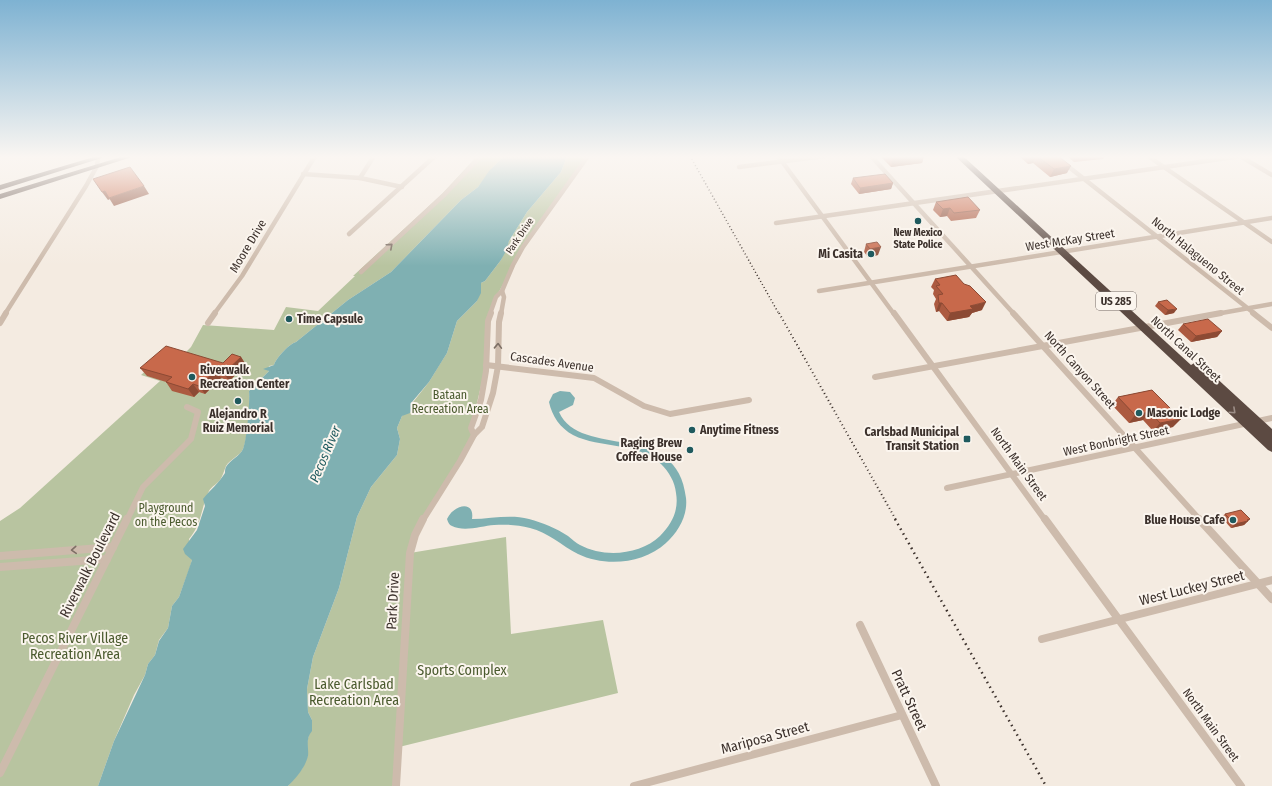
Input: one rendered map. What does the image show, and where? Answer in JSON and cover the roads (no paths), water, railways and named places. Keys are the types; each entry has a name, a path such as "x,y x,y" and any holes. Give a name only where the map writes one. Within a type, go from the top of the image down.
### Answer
{"highway":[{"path":"0,197 14,193"},
{"name":"North Canal Street","path":"1004,193 1252,423 1272,447"},
{"name":"North Canal Street","path":"1252,423 1272,436"}],"street":[{"path":"0,324 82,193"},
{"name":"Moore Drive","path":"208,323 242,276 292,193"},
{"path":"349,234 396,193"},
{"path":"361,272 446,193"},
{"name":"Park Drive","path":"474,435 472,428 480,400 486,365 488,321 496,297 502,291 513,265 523,247 562,193"},
{"name":"North Main Street","path":"805,193 1241,786"},
{"name":"North Canyon Street","path":"905,193 1272,599"},
{"path":"776,223 981,193"},
{"name":"North Halagueno Street","path":"1102,193 1272,328"},
{"path":"1201,193 1272,242"},
{"name":"West McKay Street","path":"819,291 1272,218"},
{"name":"Park Drive","path":"396,786 410,553 415,535 422,521 460,461 474,435 482,427 488,412 498,366 499,322 504,297 502,291"},
{"path":"874,376 1272,304"},
{"name":"Cascades Avenue","path":"486,365 594,378 644,406 670,414 749,400"},
{"name":"Riverwalk Boulevard","path":"0,772 144,487 191,439 198,412 187,407"},
{"name":"West Bonbright Street","path":"947,488 1272,418"},
{"path":"0,556 113,547"},
{"path":"0,567 107,559"},
{"name":"West Luckey Street","path":"1042,639 1272,580"},
{"name":"Pratt Street","path":"860,625 936,786"},
{"name":"Mariposa Street","path":"634,786 902,715"}],"water":[{"name":"Pecos River","path":"471,193 543,193 527,212 509,241 501,260 485,281 481,283 481,293 477,301 457,321 447,353 429,382 412,402 414,405 410,413 402,416 397,428 400,439 397,455 371,487 357,517 339,588 313,657 307,689 308,712 312,720 312,731 308,740 307,760 302,769 288,786 98,786 114,741 145,675 148,664 155,655 159,641 168,628 172,606 179,597 192,560 185,554 183,549 197,530 205,506 203,499 223,477 225,468 240,454 243,449 248,420 249,391 269,371 263,369 274,365 286,348 296,342 348,300 391,272 461,200"},
{"path":"560,391 570,392 575,398 573,405 559,412 570,426 587,435 648,449 666,458 679,474 686,498 684,517 674,534 657,550 635,559 612,562 600,561 578,554 549,536 530,528 517,525 494,525 462,529 450,525 447,519 450,514 454,510 463,506 470,509 472,519 508,517 529,519 554,528 578,544 590,549 611,553 632,551 642,547 660,536 668,527 674,516 677,499 674,485 667,470 651,457 641,452 630,448 584,439 568,432 557,421 549,402 553,394"}],"railway":[{"path":"711,193 779,314"},
{"path":"779,313 896,520"},
{"path":"895,519 1046,786"}],"place":[{"name":"New Mexico State Police","path":"918,221"},
{"name":"Mi Casita","path":"871,254"},
{"name":"Time Capsule","path":"289,319"},
{"name":"Riverwalk Recreation Center","path":"192,377"},
{"name":"Alejandro R Ruiz Memorial","path":"238,401"},
{"name":"Masonic Lodge","path":"1139,413"},
{"name":"Anytime Fitness","path":"692,430"},
{"name":"Carlsbad Municipal Transit Station","path":"967,439"},
{"name":"Raging Brew Coffee House","path":"690,450"},
{"name":"Blue House Cafe","path":"1233,520"}],"park label":[{"name":"Bataan Recreation Area","path":"450,402"},
{"name":"Playground on the Pecos","path":"166,515"},
{"name":"Pecos River Village Recreation Area","path":"75,646"},
{"name":"Sports Complex","path":"462,670"},
{"name":"Lake Carlsbad Recreation Area","path":"354,692"}]}
